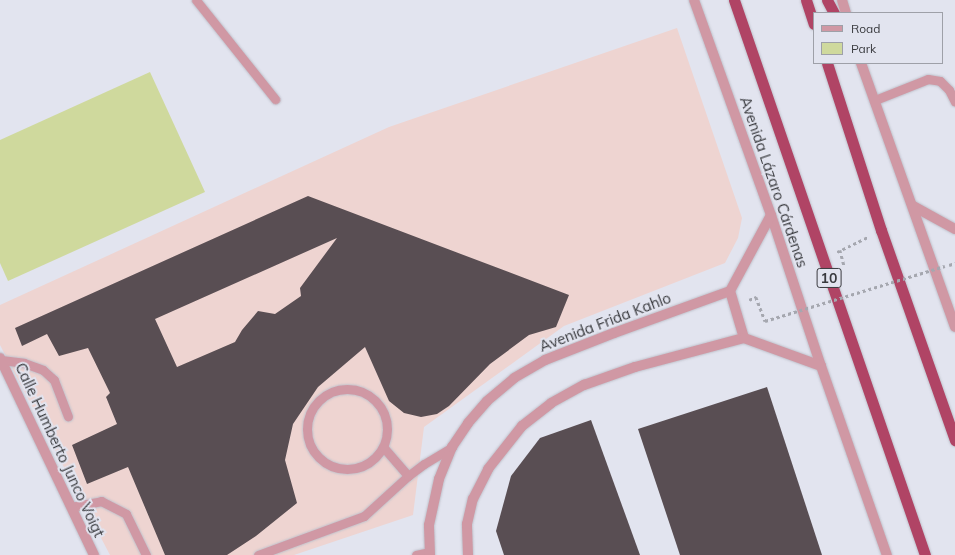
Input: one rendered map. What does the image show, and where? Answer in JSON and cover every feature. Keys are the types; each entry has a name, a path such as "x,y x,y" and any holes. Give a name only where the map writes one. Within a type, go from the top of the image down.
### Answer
{"highway":[{"name":"Avenida Lázaro Cárdenas","path":"734,0 925,555"},
{"path":"806,0 813,21"},
{"path":"827,0 833,12"},
{"path":"827,64 881,230 955,440"}],"street":[{"name":"Avenida Lázaro Cárdenas","path":"694,0 771,215 820,366 887,555"},
{"path":"842,0 846,12"},
{"path":"861,64 955,327"},
{"path":"913,206 955,229"},
{"path":"744,338 730,291 771,215"},
{"name":"Avenida Frida Kahlo","path":"430,553 429,525 438,487 452,447 468,423 487,401 514,378 545,360 730,291"},
{"path":"468,555 467,524 473,499 488,469 522,426 551,403 584,385 635,366 744,338 820,366"},
{"name":"Calle Humberto Junco Voigt","path":"1,359 94,555"}],"lane":[{"path":"196,0 275,99"},
{"path":"875,100 928,79 940,81 949,90 955,102"},
{"path":"1,359 24,363 43,370 54,380 68,416"},
{"path":"337,389 360,390 379,404 388,425 384,448 368,465 345,471 323,463 309,445 306,422 317,401 337,389"},
{"path":"258,555 364,516 408,476 424,464 452,447"},
{"path":"384,448 408,476"},
{"path":"71,507 101,501 126,514 146,555"},
{"path":"416,555 430,553"}],"path":[{"path":"822,258 881,230"},
{"path":"756,297 765,321 945,266"}],"shaded area":[{"path":"677,28 742,218 738,238 725,263 564,326 424,427 413,515 294,555 110,555 0,345 0,305 389,127"}],"green space":[{"path":"150,72 205,192 8,281 0,263 0,140"}],"building":[{"path":"308,196 569,295 556,327 529,335 490,364 449,406 437,414 421,417 404,413 389,401 365,347 318,387 293,424 285,460 297,503 256,536 227,555 165,555 128,467 87,484 72,445 117,424 106,397 110,393 88,348 59,356 47,334 22,346 15,328","holes":["337,238 300,288 301,296 275,314 258,311 242,330 235,342 177,367 155,319"]},
{"path":"767,387 822,555 680,555 638,429"},
{"path":"591,420 640,555 504,555 496,531 511,476 540,438"}]}
